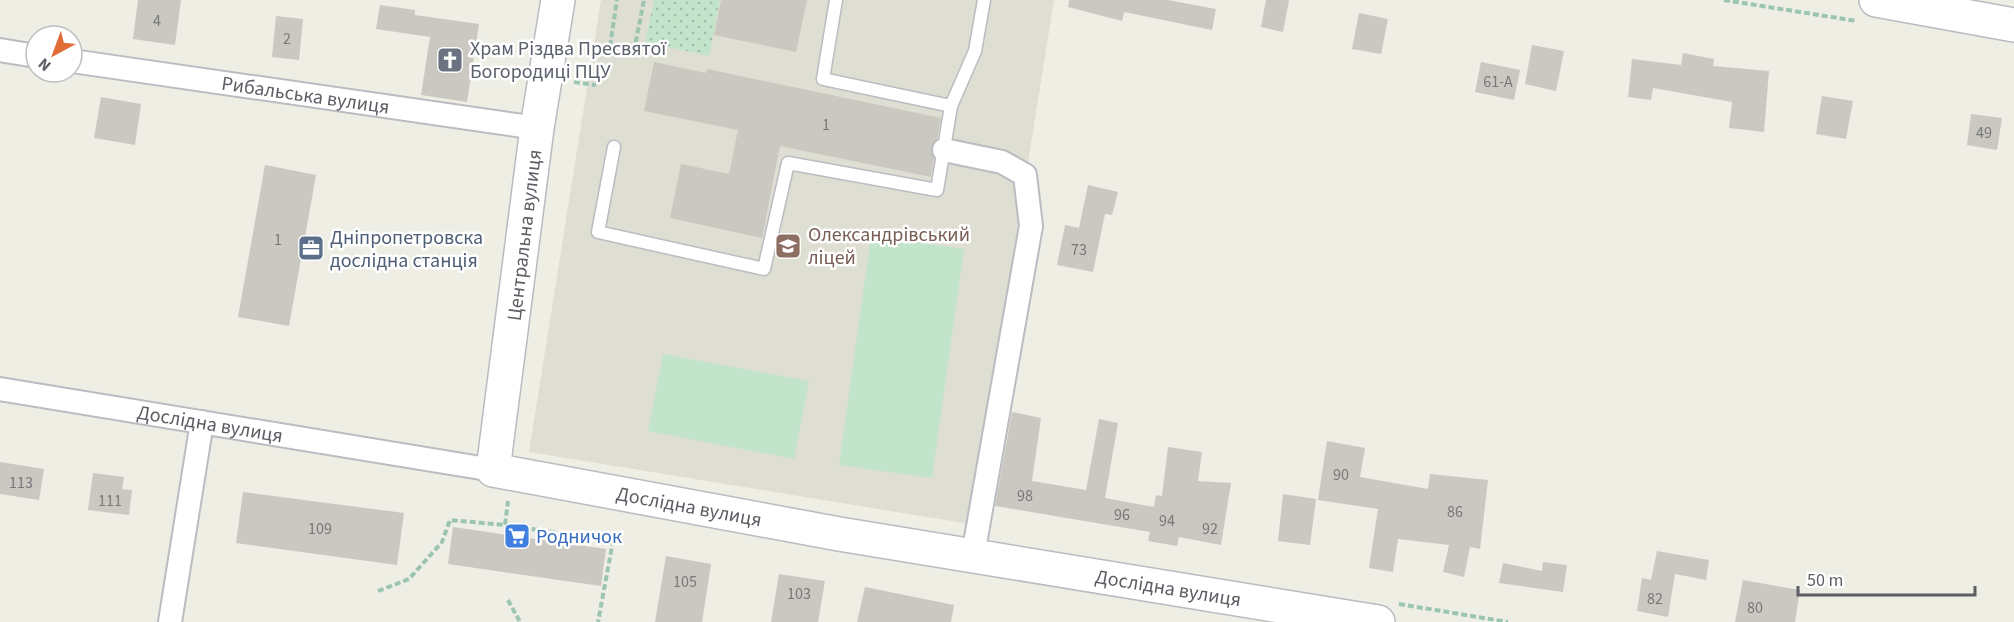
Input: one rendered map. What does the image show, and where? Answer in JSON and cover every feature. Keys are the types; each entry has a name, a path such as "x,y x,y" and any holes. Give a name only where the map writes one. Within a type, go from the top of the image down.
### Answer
{"street":[{"name":"Центральна вулиця","path":"503,472 537,128 558,0"},
{"path":"1876,0 2014,25"},
{"path":"0,51 24,54"},
{"name":"Рибальська вулиця","path":"84,63 537,128"},
{"path":"944,150 1002,162 1026,175 1031,226 973,555"},
{"name":"Дослідна вулиця","path":"0,389 503,472 839,534 973,555 1384,612"},
{"path":"170,622 202,422"}],"lane":[{"path":"836,0 823,79 951,106"},
{"path":"614,147 598,232 765,269 788,163 937,190 951,106 975,51 984,0"}],"path":[{"path":"610,46 617,0"},
{"path":"634,51 644,0"},
{"path":"575,72 574,82 596,85"},
{"path":"503,472 505,525"},
{"path":"378,591 409,579 442,542 450,520 505,525 613,541 598,622"},
{"path":"508,600 520,622"},
{"path":"1384,612 1509,622"}],"shaded area":[{"name":"Олександрівський ліцей","path":"601,0 1054,0 970,524 529,452"}],"green space":[{"path":"654,0 720,0 709,56 645,42"},
{"path":"871,236 964,249 932,478 839,465"},
{"path":"663,354 809,381 794,459 648,431"}],"building":[{"path":"138,0 181,0 175,45 133,39"},
{"path":"721,0 807,0 796,52 714,35"},
{"path":"1069,0 1168,0 1216,9 1212,30 1124,12 1122,21 1068,7"},
{"path":"1266,0 1289,0 1283,32 1261,27"},
{"name":"Храм Різдва Пресвятої Богородиці ПЦУ","path":"380,5 415,10 415,15 479,24 467,102 421,95 430,37 376,29"},
{"path":"1359,13 1388,19 1381,54 1352,49"},
{"path":"276,16 303,19 299,60 272,57"},
{"path":"1532,45 1564,51 1556,91 1525,84"},
{"path":"1683,53 1714,59 1713,66 1769,71 1764,132 1729,128 1732,102 1653,88 1651,100 1628,97 1632,59 1681,65"},
{"path":"654,62 706,73 707,69 941,118 937,139 931,148 934,158 931,177 780,146 762,238 670,218 681,164 729,174 738,130 644,111"},
{"path":"1481,62 1520,70 1514,100 1475,92"},
{"path":"1822,96 1853,101 1846,139 1816,134"},
{"path":"101,97 141,104 135,145 94,138"},
{"path":"1971,114 2002,118 1997,150 1967,145"},
{"path":"265,165 316,175 289,326 238,317"},
{"path":"1088,185 1118,192 1112,215 1105,214 1093,272 1057,265 1065,225 1079,228"},
{"path":"1012,412 1041,418 1032,481 1086,490 1099,419 1118,423 1105,498 1154,507 1156,495 1162,496 1168,447 1202,452 1198,481 1231,483 1221,545 1179,537 1177,546 1148,541 1150,532 995,506"},
{"path":"1327,441 1365,448 1360,477 1428,489 1430,474 1488,480 1480,549 1470,547 1464,577 1443,572 1449,545 1398,539 1393,572 1369,568 1378,509 1318,500"},
{"path":"0,462 44,469 39,500 0,494"},
{"path":"93,473 124,477 122,489 132,490 129,515 88,510"},
{"path":"243,492 404,513 397,565 236,543"},
{"path":"1283,494 1316,499 1310,545 1278,541"},
{"path":"453,527 606,549 601,586 448,564"},
{"path":"1657,551 1709,560 1706,580 1675,574 1668,617 1637,611 1642,578 1651,580"},
{"path":"666,556 711,564 702,622 655,622"},
{"path":"1543,562 1567,565 1563,592 1499,583 1503,563 1542,571"},
{"path":"779,574 825,581 818,622 771,622"},
{"path":"1743,580 1800,590 1795,622 1735,622"},
{"path":"865,587 954,605 951,622 857,622"}],"place":[{"name":"Храм Різдва Пресвятої Богородиці ПЦУ","path":"450,60"},
{"name":"Олександрівський ліцей","path":"788,246"},
{"name":"Дніпропетровска дослідна станція","path":"311,248"},
{"name":"Родничок","path":"517,536"}]}
